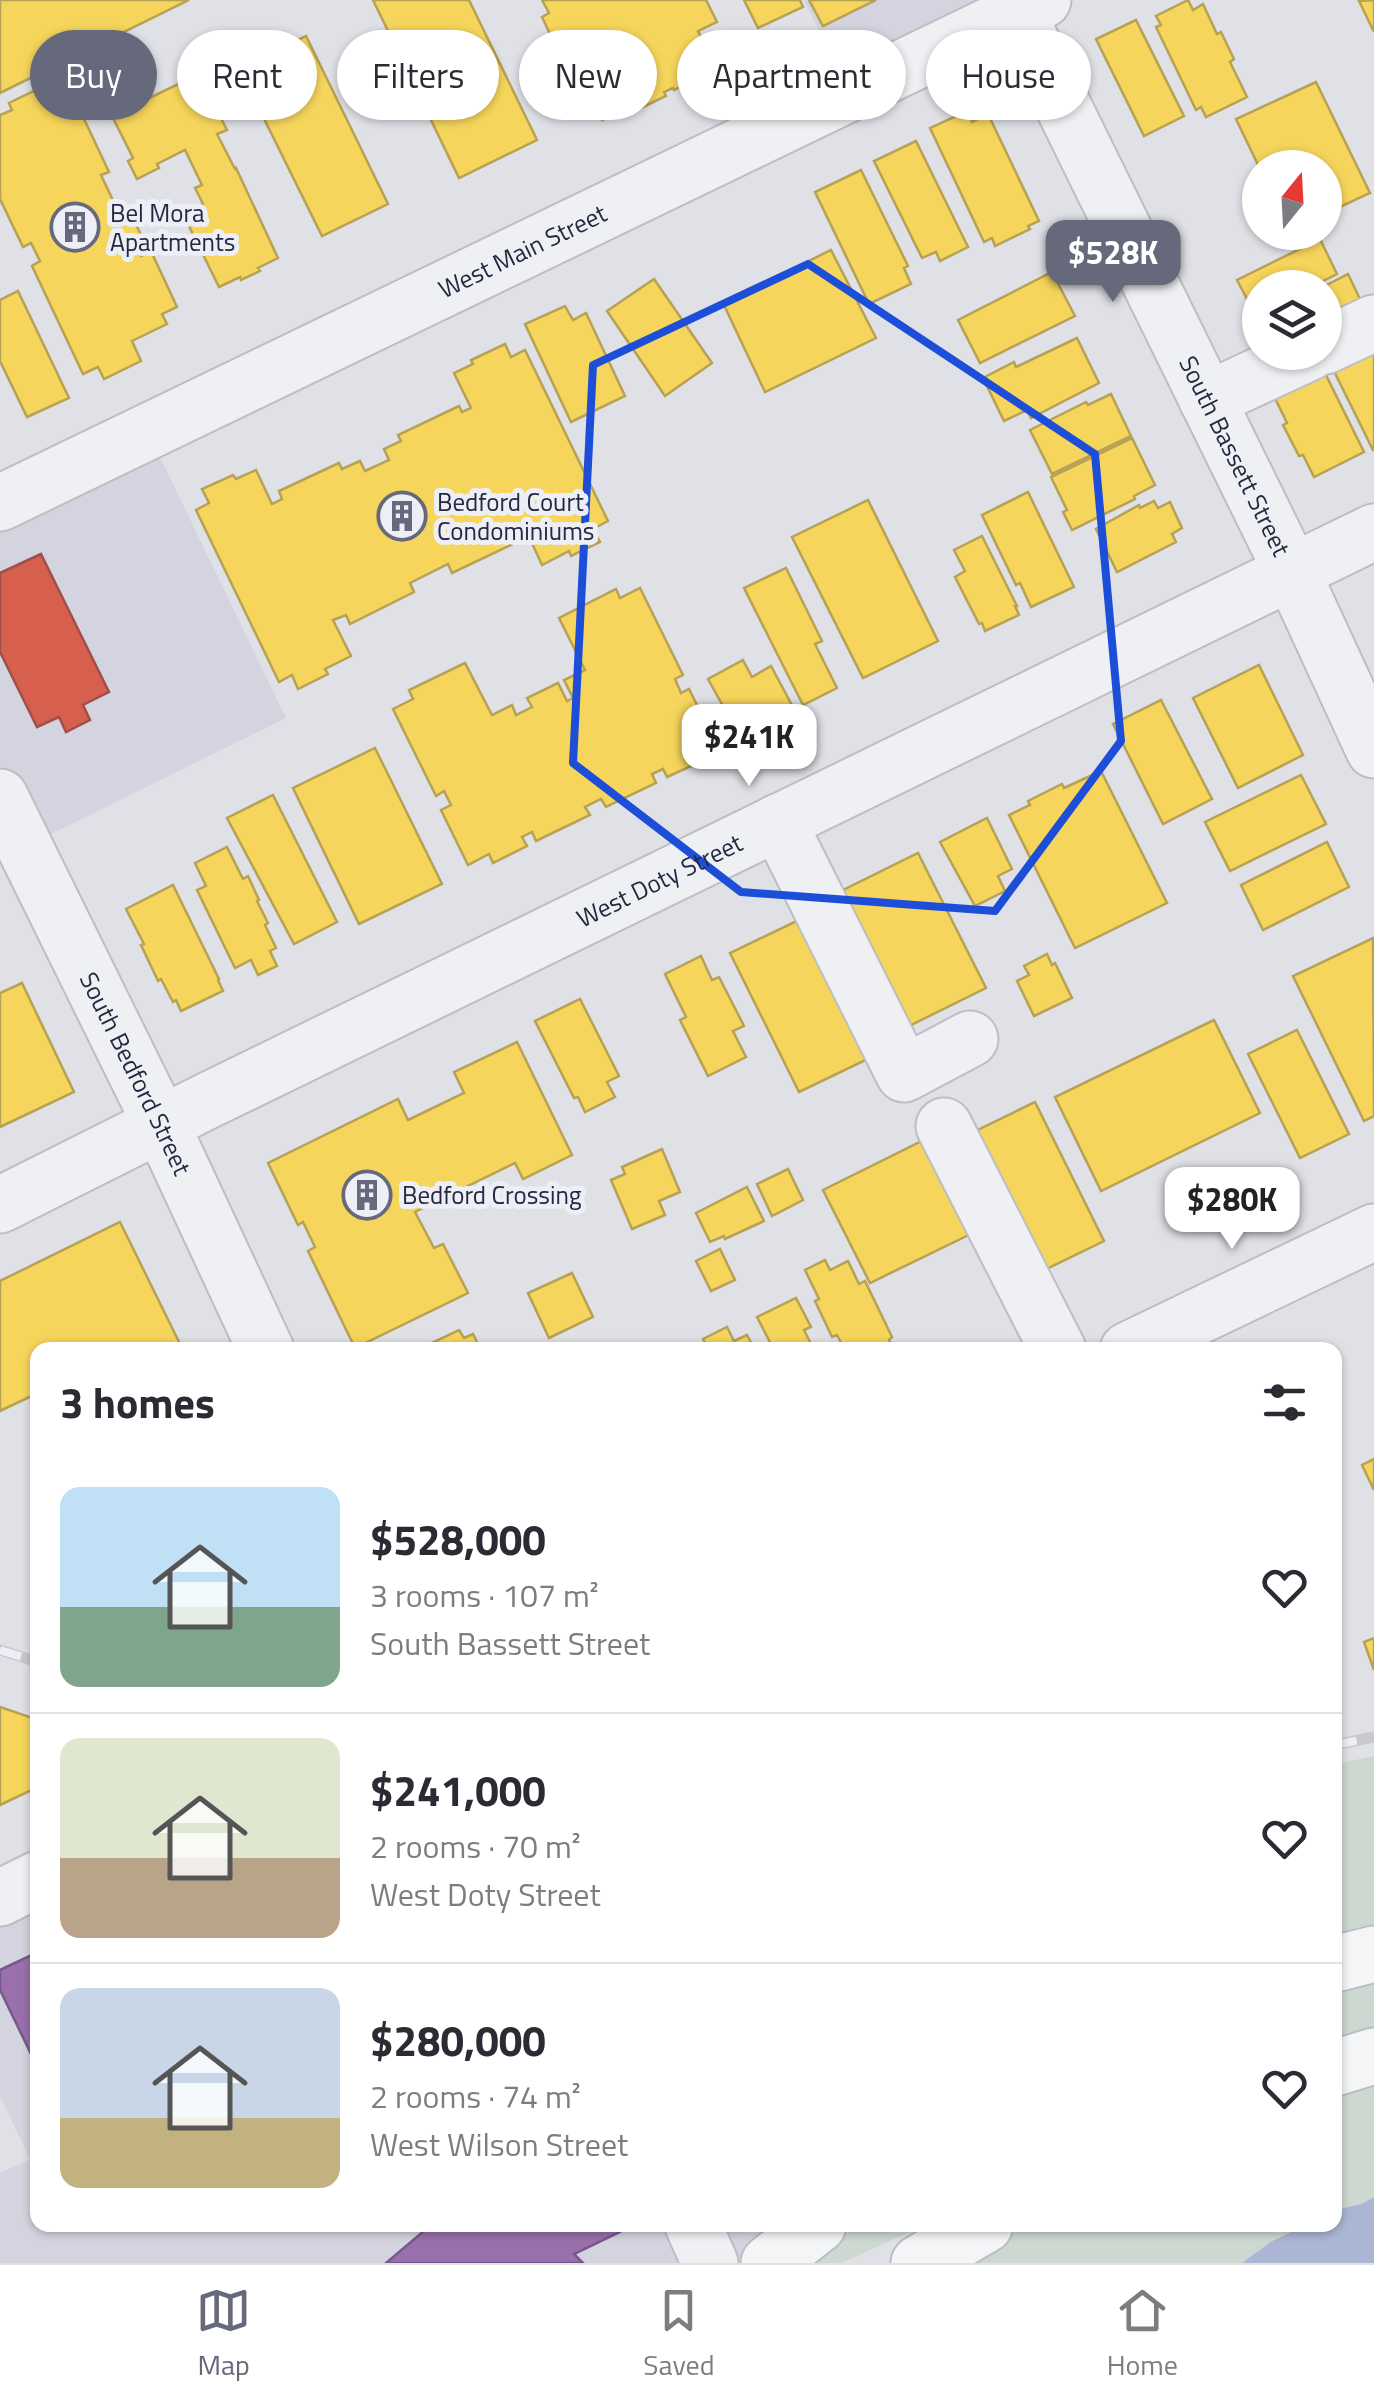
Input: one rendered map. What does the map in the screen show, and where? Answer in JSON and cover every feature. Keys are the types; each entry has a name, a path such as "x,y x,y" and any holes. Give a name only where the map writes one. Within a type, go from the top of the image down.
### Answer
{"main road":[{"path":"1342,1962 1374,1954"},
{"path":"1342,2066 1374,2056"},
{"path":"769,2263 809,2232"},
{"path":"919,2263 973,2232"}],"street":[{"name":"South Bassett Street","path":"1024,4 1374,750"},
{"name":"West Main Street","path":"0,503 1024,4"},
{"path":"1342,338 1374,323"},
{"path":"1208,400 1272,370"},
{"name":"West Doty Street","path":"0,1205 1374,532"},
{"name":"South Bedford Street","path":"0,797 161,1124 262,1342"},
{"path":"778,822 904,1074 970,1039"},
{"path":"944,1126 1054,1342"},
{"path":"1145,1342 1374,1232"},
{"path":"0,1898 30,1884"},
{"path":"696,2232 710,2263"}],"highlighted area":[{"path":"808,264 1095,454 1121,741 995,911 741,892 573,763 593,365"}],"shaded area":[{"path":"804,0 1043,0 980,30 926,30 926,56 906,66 906,30 819,30"},
{"path":"148,432 286,718 25,847 0,797 0,503"},
{"path":"1374,1756 1374,1925 1342,1934 1342,1763"},
{"path":"30,1883 30,2159 0,2096 0,1898"},
{"path":"1374,1981 1374,2029 1342,2037 1342,1989"},
{"path":"1374,2082 1374,2197 1342,2208 1342,2091"},
{"path":"30,2159 30,2232 809,2232 769,2263 0,2263 0,2173"},
{"path":"849,2232 910,2232 842,2263 807,2263"},
{"path":"1017,2232 1292,2232 1242,2263 965,2263"}],"water":[{"path":"1374,2197 1374,2263 1242,2263 1292,2232 1342,2232 1342,2208"}],"building: Homes":[{"path":"0,0 189,0 128,30 30,30 30,78 0,93"},
{"path":"373,0 469,0 484,30 387,30"},
{"path":"542,0 706,0 717,22 700,30 677,30 677,89 664,92 666,96 657,100 657,30 548,30 542,17 549,13"},
{"path":"744,0 800,0 803,7 758,28"},
{"path":"809,0 876,0 823,26"},
{"path":"1188,0 1193,10 1203,4 1217,34 1221,32 1247,97 1206,117 1201,107 1196,110 1156,27 1161,25 1156,16"},
{"path":"1374,0 1374,32 1359,1"},
{"path":"1136,20 1184,116 1144,136 1096,39"},
{"path":"317,59 337,100 337,120 347,120 388,204 322,236 265,120 317,120"},
{"path":"499,62 519,103 519,120 527,120 537,140 459,178 431,120 499,120"},
{"path":"1316,82 1370,193 1342,206 1342,150 1251,150 1236,119"},
{"path":"177,85 177,120 222,120 227,130 217,134 278,258 258,268 260,271 219,287 183,214 203,204 195,188 202,185 185,150 137,179 128,161 133,158 114,120 157,120 157,94"},
{"name":"Bel Mora Apartments","path":"30,93 30,120 84,120 109,172 101,175 119,213 128,208 144,241 135,245 141,256 151,251 177,307 162,314 167,324 132,341 141,361 104,379 98,367 83,374 32,266 40,261 31,243 23,247 0,199 0,115 12,110 9,103"},
{"path":"947,120 991,120 1039,221 995,246 992,238 984,242 930,128"},
{"path":"916,141 968,247 940,261 936,252 922,258 874,161"},
{"path":"861,170 908,266 904,268 911,284 869,304 815,192"},
{"path":"831,250 876,338 765,392 723,303"},
{"path":"1298,250 1325,250 1335,270 1257,270"},
{"path":"1052,272 1075,316 980,363 958,320"},
{"path":"1348,274 1368,316 1342,329 1342,277"},
{"path":"654,279 712,363 665,396 607,311"},
{"path":"18,291 69,398 27,417 0,361 0,300"},
{"path":"565,306 573,320 586,313 625,396 571,422 525,324"},
{"path":"1077,338 1099,383 1031,418 1027,410 1004,421 983,378"},
{"name":"Bedford Court Condominiums","path":"505,344 511,357 525,350 608,521 593,529 600,542 571,556 569,551 542,565 525,528 513,534 517,542 452,573 448,564 410,583 414,592 350,624 346,615 333,620 351,656 325,669 328,674 298,689 292,675 279,682 196,510 209,503 202,489 256,470 272,504 282,499 279,491 339,463 342,469 360,461 365,471 389,460 384,449 401,441 398,435 459,406 462,412 471,408 454,373"},
{"path":"1374,344 1374,450 1333,370 1342,370 1342,360"},
{"path":"1323,370 1364,452 1314,477 1283,425 1287,423 1272,392"},
{"path":"1111,394 1131,436 1052,474 1030,430"},
{"path":"1132,438 1155,485 1072,530 1051,477"},
{"path":"1028,492 1074,587 1031,607 982,515"},
{"path":"868,500 938,641 863,678 792,537"},
{"path":"1154,501 1158,508 1170,502 1182,528 1172,534 1176,542 1117,572 1096,529"},
{"path":"982,536 1019,615 985,631 955,577 965,571 954,550"},
{"path":"786,568 822,641 815,644 837,688 803,705 744,588"},
{"name":"Bedford Court Condominiums","path":"640,588 683,675 675,679 681,693 689,689 716,743 695,753 700,762 667,777 663,769 652,774 656,783 606,807 601,799 585,807 590,815 536,841 532,832 522,837 527,846 493,863 489,854 468,865 441,810 451,805 444,791 436,796 393,709 413,699 409,690 465,663 492,715 512,705 516,715 532,707 527,698 558,683 567,701 573,698 564,680 585,670 559,618 616,589 620,598"},
{"path":"743,660 752,677 771,666 794,709 772,721 780,737 749,753 708,679"},
{"path":"1259,665 1303,755 1238,788 1193,698"},
{"path":"1161,700 1212,799 1163,824 1113,724"},
{"path":"375,748 442,884 359,924 293,788"},
{"path":"1101,771 1167,903 1075,948 1009,815 1062,784 1064,788"},
{"path":"1301,775 1326,824 1230,871 1205,822"},
{"path":"273,795 337,922 294,944 227,818"},
{"path":"987,818 1012,869 998,876 1005,891 975,906 940,842"},
{"path":"1327,842 1349,887 1263,930 1241,885"},
{"path":"227,847 243,879 248,876 276,948 270,951 277,966 258,975 251,960 235,968 197,890 206,886 195,863"},
{"path":"918,853 986,988 903,1029 835,894"},
{"path":"173,885 223,991 181,1011 161,979 158,981 126,909"},
{"path":"803,918 872,1057 799,1092 730,953"},
{"path":"1373,938 1374,1116 1364,1121 1293,976"},
{"path":"1047,954 1072,998 1034,1016 1017,981 1029,975 1024,966"},
{"path":"701,956 712,980 719,977 744,1026 733,1031 746,1057 708,1076 680,1020 686,1017 665,974"},
{"path":"22,983 74,1092 0,1127 0,993"},
{"path":"580,999 619,1076 607,1082 615,1097 585,1112 535,1021"},
{"path":"1214,1020 1260,1113 1101,1191 1055,1097"},
{"path":"1297,1030 1349,1134 1300,1158 1248,1054"},
{"name":"Bedford Crossing","path":"517,1042 572,1155 523,1179 515,1163 415,1212 434,1248 443,1244 468,1293 367,1342 352,1342 308,1251 315,1247 303,1222 298,1225 268,1163 398,1099 408,1120 464,1093 454,1072"},
{"path":"1035,1102 1104,1241 1028,1278 959,1139"},
{"path":"932,1136 979,1230 870,1283 823,1190"},
{"path":"662,1149 680,1192 659,1201 665,1215 632,1229 611,1180 625,1174 622,1167"},
{"path":"788,1169 803,1200 772,1216 757,1184"},
{"path":"747,1187 764,1221 710,1242 696,1213"},
{"path":"120,1222 179,1342 30,1342 30,1397 0,1411 0,1281"},
{"path":"720,1249 735,1280 711,1291 696,1261"},
{"path":"825,1260 830,1270 848,1261 859,1284 865,1281 892,1337 890,1342 841,1342 837,1335 832,1337 805,1270"},
{"path":"572,1273 593,1317 549,1338 528,1293"},
{"path":"796,1298 811,1327 804,1330 810,1342 770,1342 757,1317"},
{"path":"727,1327 734,1341 747,1335 751,1342 704,1342 703,1339"},
{"path":"459,1330 464,1338 473,1334 477,1342 434,1342"},
{"path":"1374,1459 1374,1490 1362,1465"},
{"path":"1374,1638 1374,1670 1364,1642"},
{"path":"0,1707 30,1717 30,1791 0,1805"}],"building: Shops":[{"path":"41,554 109,692 83,705 90,720 66,732 59,717 37,727 0,652 0,573"}],"building: Offices":[{"path":"30,1956 30,2052 0,1990 0,1970"},
{"path":"423,2232 620,2232 574,2254 583,2263 386,2263"}],"railway":[{"path":"0,1650 30,1659"},
{"path":"1342,1744 1374,1737"}],"place":[{"name":"Bel Mora Apartments","path":"75,227"},
{"name":"Bedford Court Condominiums","path":"402,516"},
{"name":"Bedford Crossing","path":"367,1195"}]}
